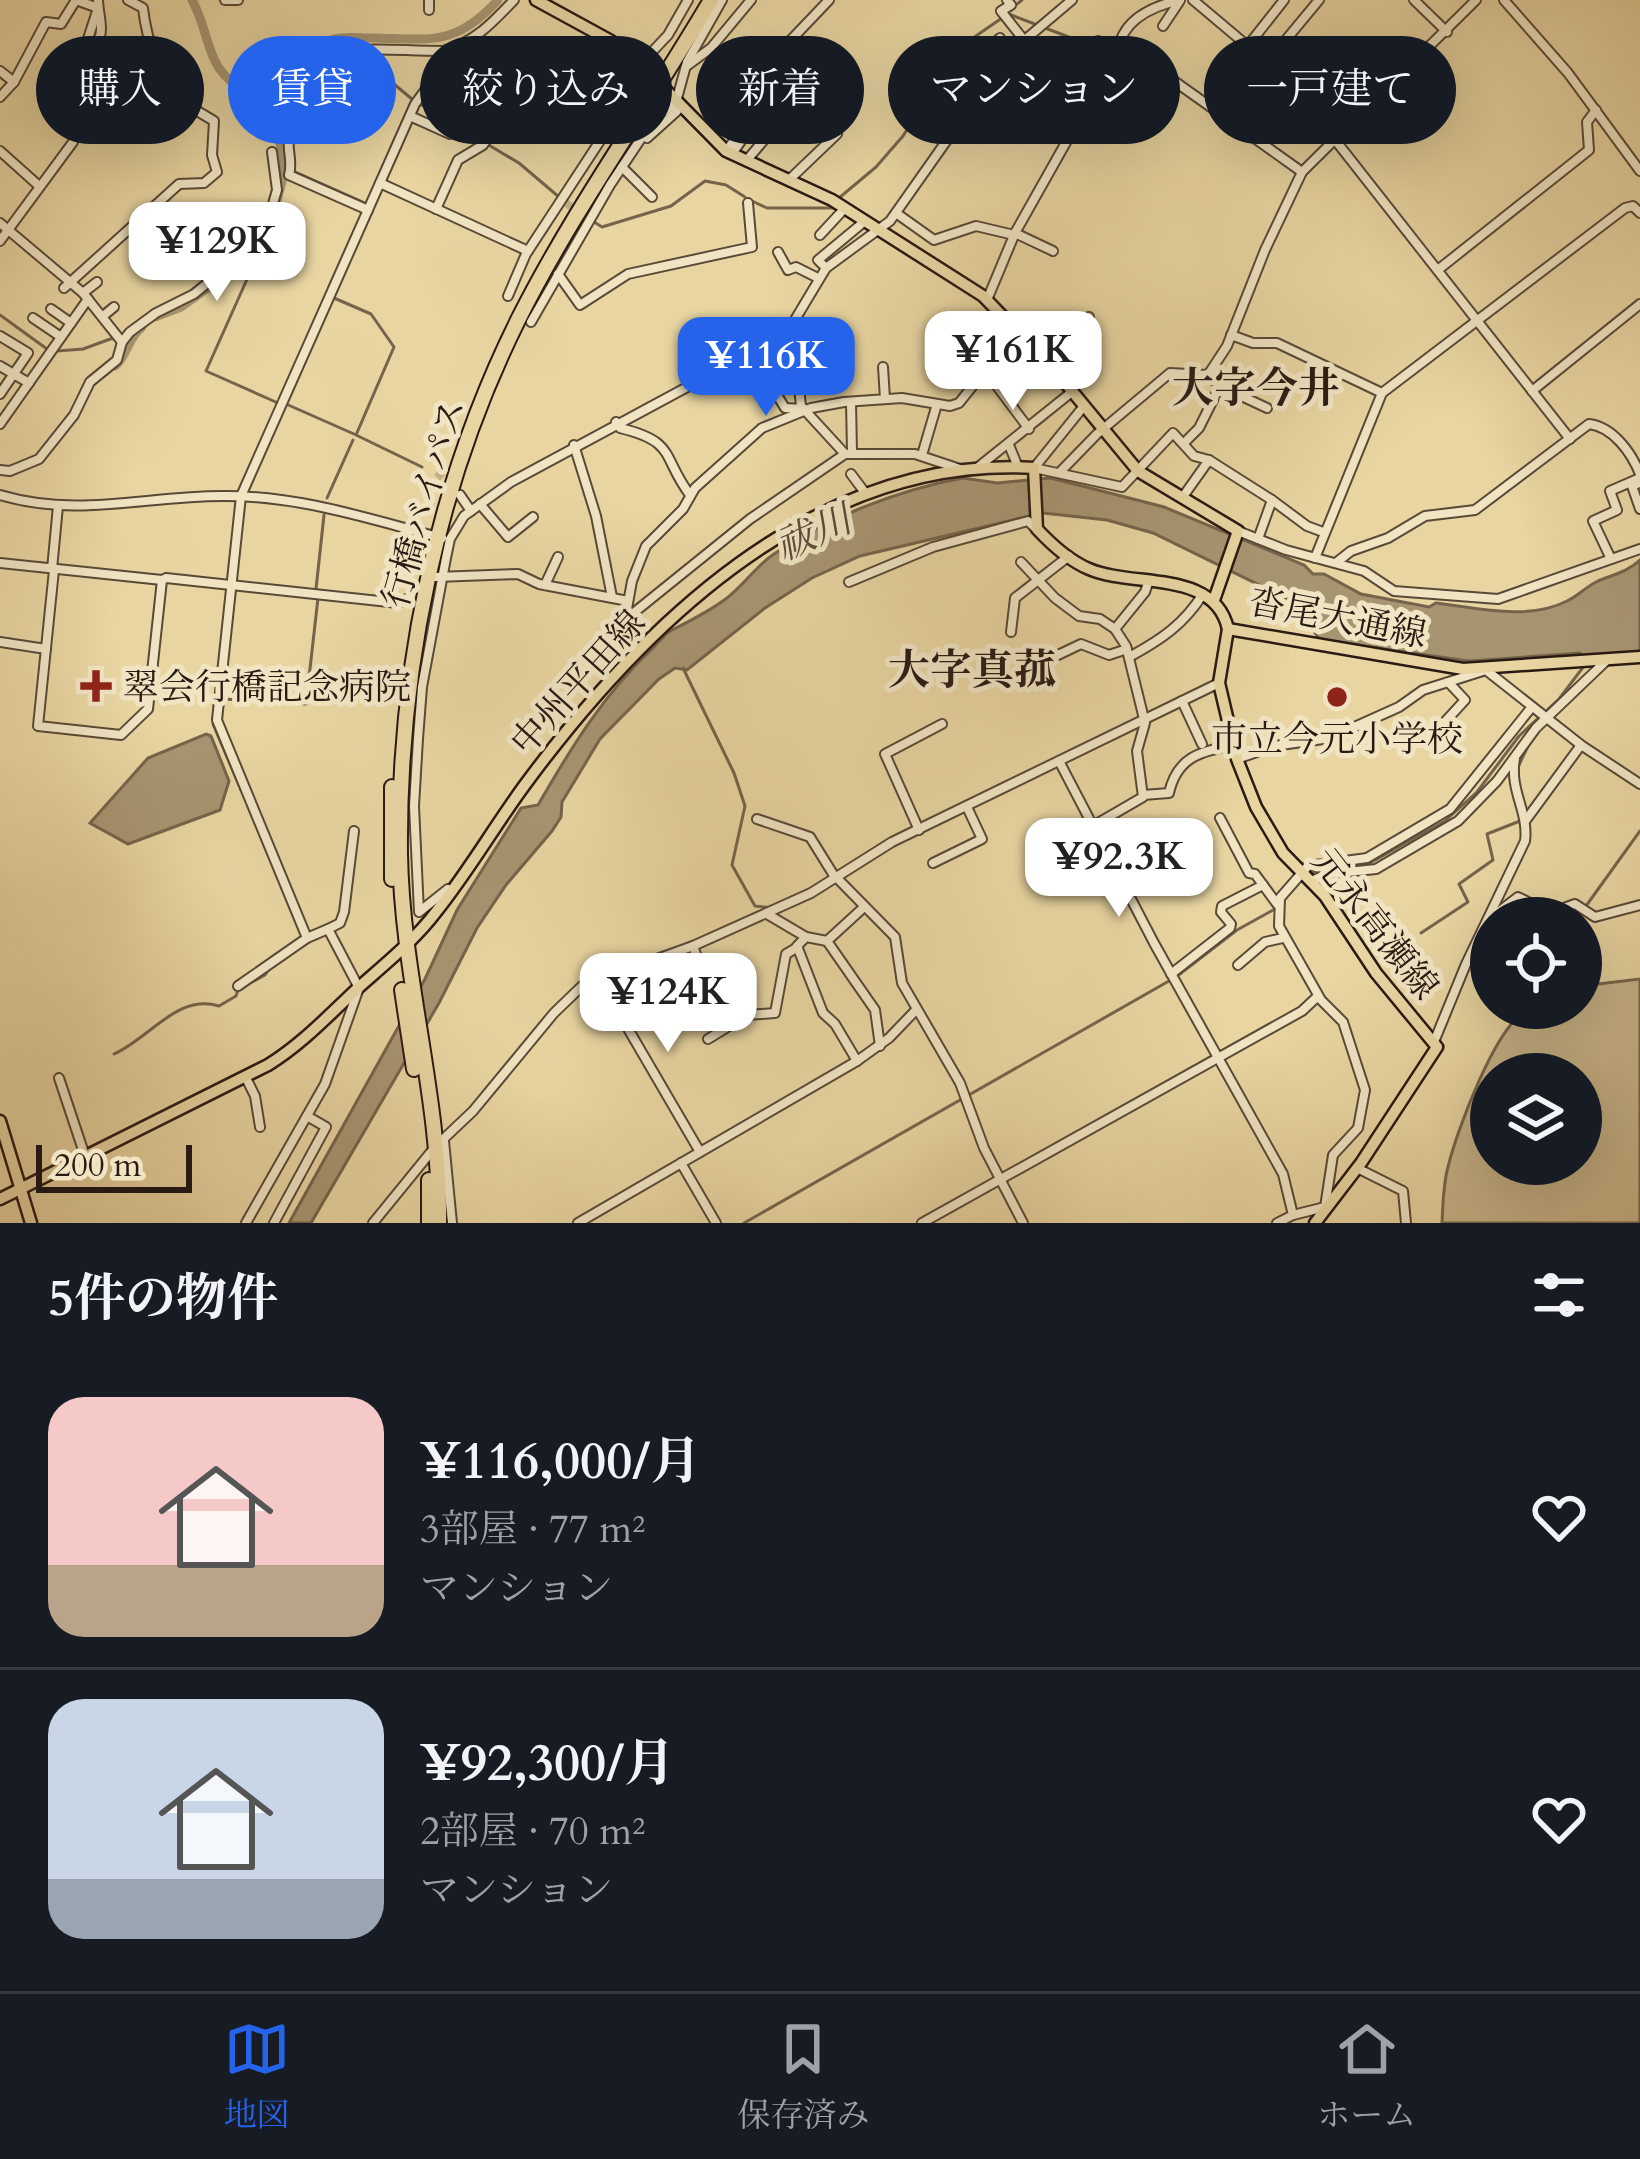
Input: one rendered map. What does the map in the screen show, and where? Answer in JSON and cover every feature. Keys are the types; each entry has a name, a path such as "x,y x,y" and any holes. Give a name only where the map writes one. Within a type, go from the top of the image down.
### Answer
{"highway":[{"name":"行橋バイパス","path":"672,53 701,0"},
{"name":"行橋バイパス","path":"672,58 711,0"},
{"name":"行橋バイパス","path":"439,1223 435,1148 401,950 405,717 415,642 439,537 472,430 517,322 619,144"},
{"name":"行橋バイパス","path":"430,1223 435,1148"}],"main road":[{"name":"沓尾大通線","path":"536,0 601,36"},
{"name":"沓尾大通線","path":"672,102 729,153 791,178 845,208 987,300 1073,391 1138,471 1239,533 1208,597 1222,611 1228,629 1400,661 1486,670 1637,658"},
{"name":"中州平田線","path":"0,1199 245,1076 298,1044 401,950 459,881 548,754 637,652 775,537 866,494 960,469 1034,469"},
{"path":"1034,469 1036,524 1069,556 1094,572 1149,580 1208,597"},
{"name":"元永高瀬線","path":"1228,629 1219,682 1237,759 1256,807 1283,853 1434,1042 1437,1052 1315,1223"},
{"path":"0,1121 32,1223"}],"street":[{"path":"0,97 14,82 46,22 61,24 76,0 98,4 103,36"},
{"path":"68,285 179,184 199,184 218,172 212,155 214,122 194,109 181,75 157,63 144,27 143,8 128,0"},
{"path":"225,0 238,0"},
{"path":"477,36 514,0"},
{"path":"667,36 688,0"},
{"path":"531,322 586,219 641,142 676,107 686,66 722,0"},
{"path":"686,66 711,47 751,0"},
{"path":"795,36 830,0"},
{"path":"1007,0 1011,5 1001,11 1021,36"},
{"path":"1027,36 1072,0"},
{"path":"1163,26 1180,0"},
{"path":"1120,36 1145,11 1180,0"},
{"path":"1193,0 1240,36"},
{"path":"1289,36 1319,0"},
{"path":"1414,0 1447,32"},
{"path":"1443,36 1476,0"},
{"path":"1504,0 1640,171"},
{"path":"1256,36 1279,2"},
{"path":"368,210 289,175 289,139 305,79 323,60 351,52 420,55"},
{"path":"0,71 14,82"},
{"path":"1180,85 1302,172"},
{"path":"307,938 217,720 241,496 420,99"},
{"path":"1439,269 1588,150 1587,122 1596,110"},
{"path":"410,116 420,120"},
{"path":"0,241 71,144"},
{"path":"436,209 458,160 484,144"},
{"path":"508,296 528,251 597,144"},
{"path":"729,153 734,144"},
{"path":"729,153 736,144"},
{"path":"746,161 761,144"},
{"path":"791,178 827,144"},
{"path":"849,453 805,411 799,397 793,330 826,268 896,213 945,144"},
{"path":"987,300 1015,234 1064,144"},
{"path":"1208,375 1232,335 1264,250 1302,172 1330,144"},
{"path":"1337,144 1570,440"},
{"path":"0,151 38,185"},
{"path":"0,470 10,471 39,459 74,415 90,382 117,360 122,342 156,313 213,280 263,238 277,190 272,152"},
{"path":"622,166 652,197"},
{"path":"380,183 528,251"},
{"path":"558,274 580,305 628,274 752,247 748,202"},
{"path":"1315,558 1382,392 1625,208 1634,206 1640,213"},
{"path":"820,235 845,208"},
{"path":"896,213 934,240 976,226 1015,234 1053,251"},
{"path":"826,268 818,260 865,221"},
{"path":"0,223 86,296 122,342"},
{"path":"778,252 788,270 796,267 818,278"},
{"path":"0,424 97,282"},
{"path":"1532,391 1640,304"},
{"path":"103,316 114,307"},
{"path":"52,309 71,323"},
{"path":"1042,358 1089,317"},
{"path":"33,318 61,337"},
{"path":"439,537 481,504 574,445 793,330"},
{"path":"1232,335 1253,343 1277,343 1382,392"},
{"path":"0,336 28,352 0,394"},
{"path":"637,652 625,620 646,547 683,509 690,495 762,428 811,408 851,402 959,403 985,370 1021,337"},
{"path":"0,366 29,383"},
{"path":"883,367 885,399"},
{"path":"985,370 1029,429"},
{"path":"1060,472 1170,373 1208,375 1220,386 1267,408"},
{"path":"764,374 785,408 784,421"},
{"path":"1184,443 1199,428 1220,386"},
{"path":"977,468 1073,391"},
{"path":"849,453 851,402"},
{"path":"922,455 937,404"},
{"path":"1034,469 1084,405"},
{"path":"785,408 805,411"},
{"path":"616,422 620,428 658,442 690,495"},
{"path":"1337,562 1425,516 1475,510 1595,423 1633,456 1640,478"},
{"path":"1034,469 1122,487 1173,433 1194,456 1209,460 1323,532"},
{"path":"574,445 596,516 612,597"},
{"path":"1009,445 1018,467"},
{"path":"625,620 751,519 849,453 922,455 960,469"},
{"path":"1181,499 1209,460"},
{"path":"851,475 866,494"},
{"path":"1640,478 1632,486 1640,509"},
{"path":"1611,559 1593,521 1617,510 1610,491 1640,478"},
{"path":"460,495 471,511"},
{"path":"0,496 58,506 109,507 241,496 336,509 439,537"},
{"path":"1258,539 1272,500"},
{"path":"481,504 508,538 533,518"},
{"path":"58,506 38,727 124,734 148,709 162,580"},
{"path":"849,582 952,542 1028,521 1036,524"},
{"path":"1239,533 1364,571 1394,591 1498,599 1640,549"},
{"path":"439,537 439,576 418,739 419,912 459,881"},
{"path":"1011,632 1015,598 1069,556"},
{"path":"545,585 558,557"},
{"path":"1021,562 1079,616 1114,629 1129,652 1143,721 1137,752 1143,796 1093,826"},
{"path":"0,563 398,603 406,598"},
{"path":"439,576 513,573 640,607"},
{"path":"1114,629 1145,592 1149,580"},
{"path":"1058,655 1081,644 1109,655 1156,643 1208,597"},
{"path":"0,642 46,649"},
{"path":"1637,658 1640,674"},
{"path":"1278,905 1285,890 1306,877 1370,872 1447,827 1483,797 1545,718 1602,661"},
{"path":"1237,759 1274,746 1330,738 1399,707 1416,693 1486,670 1532,709 1640,784"},
{"path":"373,1223 569,996 599,979 766,914 838,879 892,842 1219,682"},
{"path":"1442,725 1465,700 1449,683"},
{"path":"1182,701 1202,744"},
{"path":"1306,877 1308,866 1367,858 1450,809 1532,709"},
{"path":"920,830 885,754 942,724"},
{"path":"1143,796 1169,793 1173,775 1201,751 1234,745"},
{"path":"1526,820 1581,745"},
{"path":"1498,897 1525,842 1526,820 1513,787 1515,758"},
{"path":"1058,761 1283,1174 1292,1214"},
{"path":"933,863 982,839 968,807"},
{"path":"1220,818 1249,873 1255,874 1278,905 1283,938 1307,970 1318,996 1343,1022 1365,1090 1358,1128 1333,1155 1325,1208 1292,1214 1277,1223"},
{"path":"757,820 809,837 863,908 896,937 902,983 914,1011 960,1084 1022,1223"},
{"path":"238,986 307,938 340,923 354,831"},
{"path":"1171,974 1229,928 1222,906 1263,885"},
{"path":"1602,915 1640,905"},
{"path":"826,941 863,908"},
{"path":"766,914 806,938 826,941 874,1010 880,1046"},
{"path":"246,1223 331,1068 359,988 328,929"},
{"path":"708,1039 747,1016 775,1013 786,954 806,938"},
{"path":"1238,965 1265,943 1283,938"},
{"path":"693,946 707,985 731,1025"},
{"path":"798,947 823,1013 857,1061"},
{"path":"1434,1042 1470,958"},
{"path":"644,963 659,994"},
{"path":"599,979 700,1152"},
{"path":"922,1223 1302,1011 1318,996"},
{"path":"578,1223 857,1061 880,1046 914,1011"},
{"path":"245,1076 256,1096 260,1127"},
{"path":"59,1078 85,1156"},
{"path":"274,1223 326,1127 307,1116"},
{"path":"435,1148 452,1223"},
{"path":"681,1163 716,1223"},
{"path":"1357,1168 1402,1191 1406,1223"}],"shaded area":[{"path":"1640,979 1640,1223 1442,1223 1445,1181 1470,1102 1470,1185 1602,1185 1602,1053 1493,1053 1508,1029 1602,1029 1602,984"}],"water":[{"name":"祓川","path":"963,478 997,483 1050,478 1164,507 1361,594 1429,607 1436,603 1519,612 1552,607 1640,560 1640,651 1583,658 1580,653 1469,661 1320,640 1294,602 1153,533 1107,520 1043,513 860,556 812,578 765,608 687,670 675,668 659,679 600,739 562,802 561,817 552,831 477,928 439,1003 311,1223 289,1223 425,979 457,910 521,808 538,805 589,723 634,667 667,633 720,603 795,541 865,507"},
{"path":"211,736 229,781 220,810 128,844 90,823 148,758"}],"waterway":[{"path":"192,0 216,64 234,84 249,92 280,83 321,44 334,39 441,37 468,26 498,0"},
{"path":"1022,0 1006,13 1066,36"},
{"path":"839,198 903,136 957,49 1002,18"},
{"path":"396,86 419,105 438,106 464,120 487,144 519,163 559,197"},
{"path":"155,317 181,307 212,285 268,236 284,174 280,144"},
{"path":"284,167 365,203"},
{"path":"591,220 602,227 671,206 705,181 726,185 745,197"},
{"path":"752,201 767,208 836,208"},
{"path":"329,287 359,220"},
{"path":"530,241 542,226"},
{"path":"237,271 248,277 206,371 278,403"},
{"path":"334,298 371,314 394,347 356,435 422,467"},
{"path":"0,315 47,349"},
{"path":"115,366 142,327"},
{"path":"57,351 83,349 113,338"},
{"path":"286,404 354,434"},
{"path":"327,498 353,440"},
{"path":"316,589 324,515"},
{"path":"224,699 306,704 318,598"},
{"path":"1310,873 1368,864 1445,821 1477,792 1519,736 1559,699 1584,666"},
{"path":"683,668 745,806 732,865 755,906 773,908"},
{"path":"213,719 215,698"},
{"path":"213,724 241,790"},
{"path":"1518,767 1529,744"},
{"path":"244,796 302,937"},
{"path":"1421,933 1468,902 1459,884 1493,860 1487,834 1520,821"},
{"path":"1592,897 1640,831"},
{"path":"744,1223 1176,977 1237,930 1275,909"},
{"path":"272,957 294,942"},
{"path":"243,987 265,975 272,965"},
{"path":"114,1054 177,1011 204,1004 219,1006 238,990"}],"tunnel":[{"path":"565,202 585,218"},
{"path":"437,472 450,485"}],"place":[{"name":"翠会行橋記念病院","path":"96,686"},
{"name":"市立今元小学校","path":"1337,697"}],"district":[{"name":"大字今井","path":"1256,387"},
{"name":"大字真菰","path":"972,669"}]}
